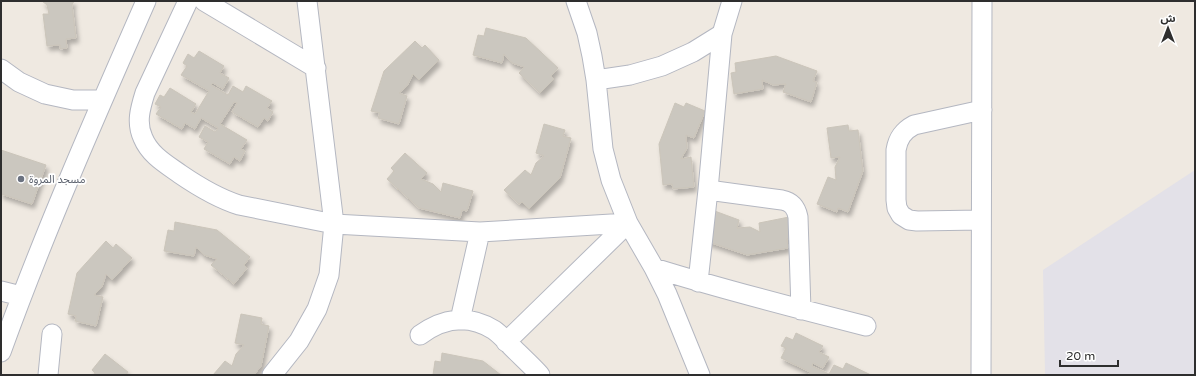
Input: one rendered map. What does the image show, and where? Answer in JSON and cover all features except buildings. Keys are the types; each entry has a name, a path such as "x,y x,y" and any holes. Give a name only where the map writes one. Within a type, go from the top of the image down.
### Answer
{"street":[{"path":"1,352 21,296 102,100 146,1"},
{"path":"188,1 145,93 140,108 139,123 143,138 151,151 162,161 201,188 226,201 253,208 334,224 480,232 628,223"},
{"path":"204,1 316,68"},
{"path":"272,375 299,341 318,309 329,275 334,224 307,1"},
{"path":"576,1 587,33 592,56 603,149 611,180 628,223 654,268 678,318 700,375"},
{"path":"698,282 722,34 732,1"},
{"path":"981,375 982,1"},
{"path":"596,80 630,75 662,66 693,52 722,34"},
{"path":"1,69 19,82 45,94 73,100 102,100"},
{"path":"981,220 917,221 909,220 901,216 897,208 896,200 896,150 901,135 914,125 982,110"},
{"path":"708,190 782,200 793,205 797,211 798,217 801,310"},
{"path":"506,342 628,223"},
{"path":"460,320 480,232"},
{"path":"654,268 698,282 866,326"},
{"path":"1,291 21,296"},
{"path":"420,335 438,324 449,321 472,321 484,325 495,331 540,375"},
{"path":"48,375 52,334"}],"shaded area":[{"path":"1195,170 1195,375 1045,375 1043,270"}],"place":[{"name":"مسجد المروة","path":"21,179"}]}
